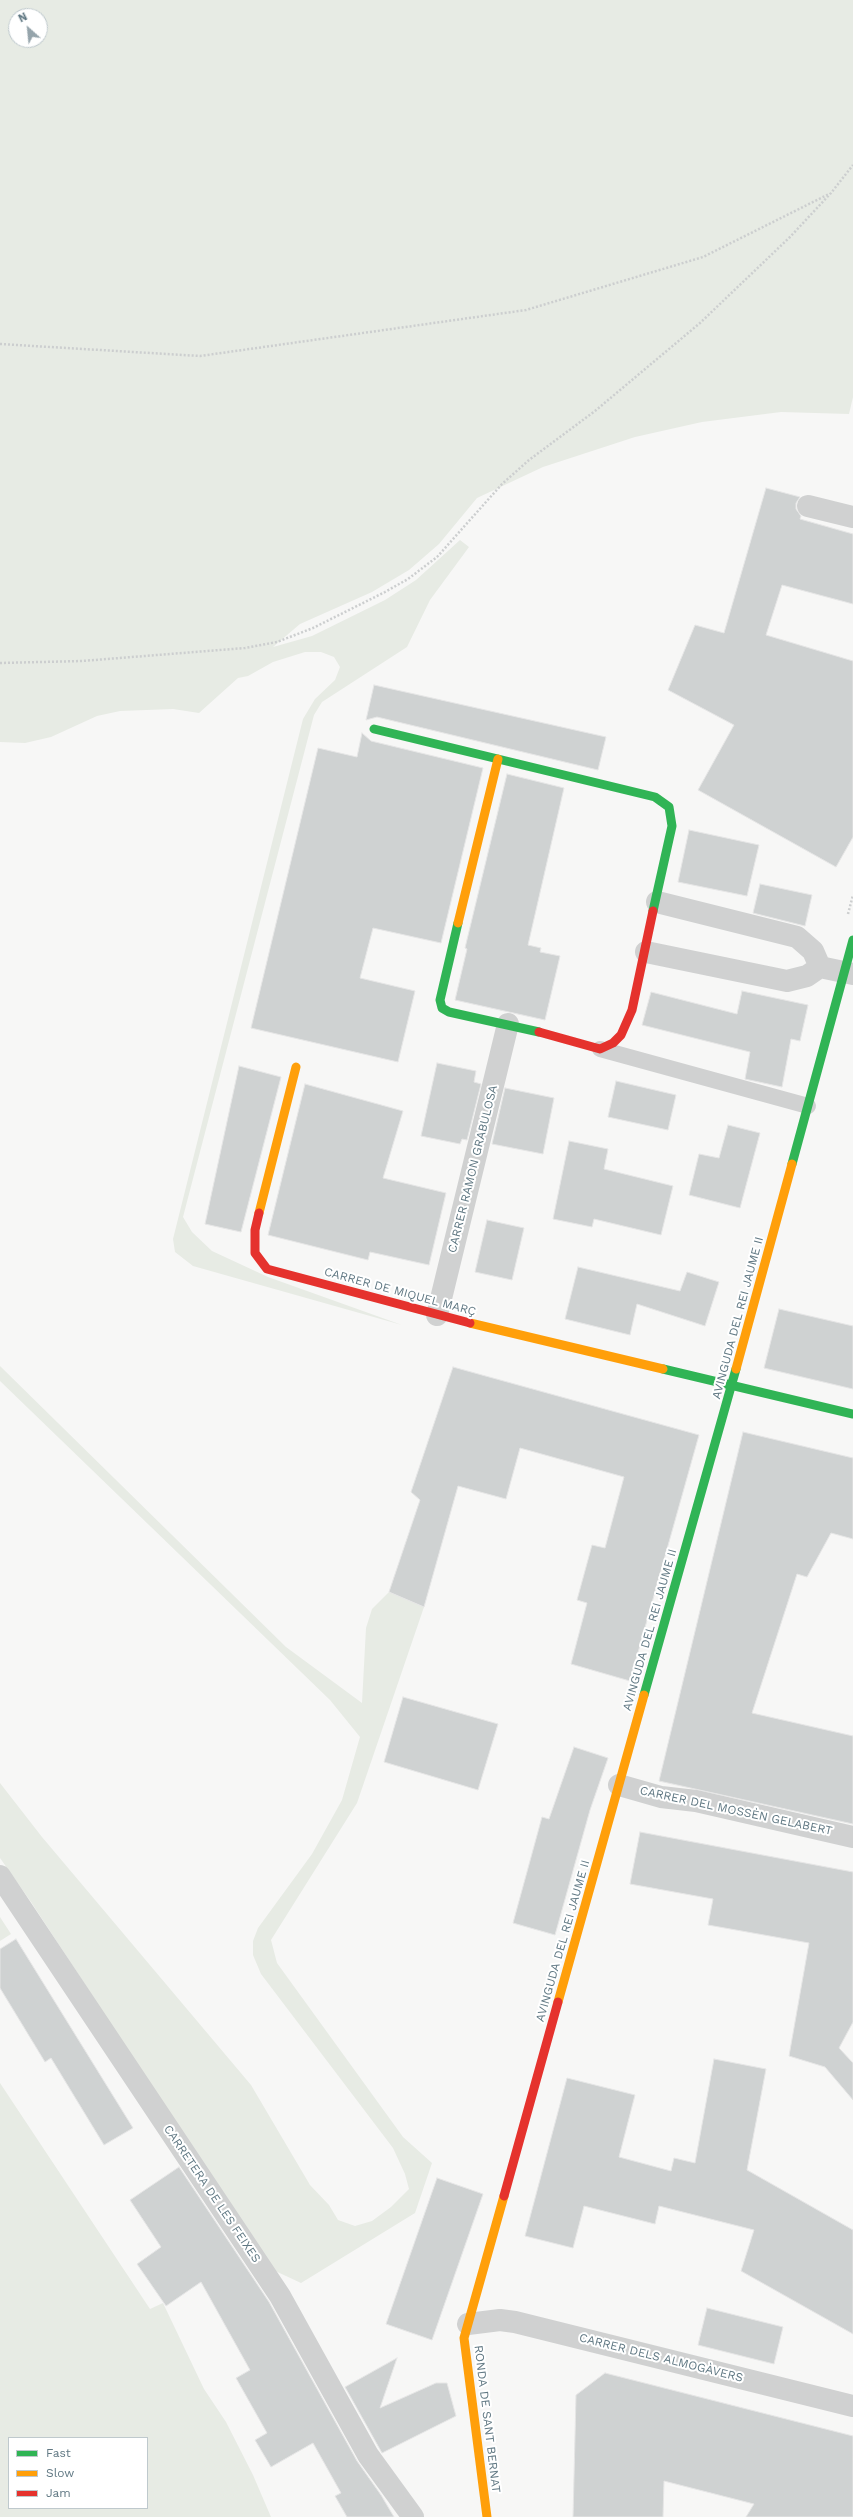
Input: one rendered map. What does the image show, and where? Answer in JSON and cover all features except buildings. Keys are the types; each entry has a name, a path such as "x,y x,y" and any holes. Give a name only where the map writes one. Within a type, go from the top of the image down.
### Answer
{"street":[{"path":"808,506 853,517"},
{"path":"374,729 498,759 655,797 669,807 672,826 646,952 627,1024 621,1035 613,1042 600,1049 508,1024 449,1012 442,1008 440,1000 498,759"},
{"path":"657,902 797,938 813,951 820,967"},
{"name":"AVINGUDA DEL REI JAUME II","path":"468,2324 808,1106 849,973 853,940"},
{"path":"646,952 787,981 807,976 820,967 849,973"},
{"name":"CARRER RAMON GRABULOSA","path":"437,1315 508,1024"},
{"name":"CARRER DE MIQUEL MARÇ","path":"296,1067 255,1230 255,1253 267,1269 437,1315 853,1414"},
{"name":"CARRER DEL MOSSÈN GELABERT","path":"619,1785 660,1797 696,1801 853,1837"},
{"name":"CARRETERA DE LES FEIXES","path":"0,1876 280,2296 368,2455 414,2517"},
{"name":"CARRER DELS ALMOGÀVERS","path":"468,2324 500,2320 515,2322 853,2406"},
{"name":"RONDA DE SANT BERNAT","path":"468,2324 464,2338 465,2357 488,2517"}],"lane":[{"path":"600,1049 808,1106"}],"path":[{"path":"0,663 82,661 245,648 277,642 312,628 408,579 436,557 502,484 529,460 595,411 700,323 790,237 831,193 853,165"},
{"path":"0,344 200,356 526,310 703,257 831,193"}],"shaded area":[{"path":"0,0 853,0 853,397 849,414 781,412 702,422 635,437 543,467 477,498 439,544 409,570 372,592 300,624 273,647 312,636 385,600 416,580 460,540 469,547 430,600 407,647 322,702 314,715 183,1217 192,1232 212,1251 268,1277 402,1325 193,1266 175,1252 173,1239 303,719 315,699 335,680 340,667 334,657 321,652 305,652 273,662 248,676 238,678 199,713 173,709 120,711 97,716 51,737 25,743 0,742"},
{"path":"0,1366 286,1647 362,1703 366,1628 372,1609 389,1592 424,1607 357,1803 271,1940 277,1963 403,2137 432,2163 415,2213 301,2283 271,2269 31,1902 0,1858 0,1783 42,1837 251,2085 310,2185 329,2205 338,2220 355,2226 372,2221 391,2207 409,2189 405,2174 393,2148 261,1974 253,1955 253,1941 258,1928 312,1854 342,1800 360,1737 330,1700 0,1381"},
{"path":"0,1917 11,1934 0,1941"},
{"path":"0,2083 150,2309 163,2303 204,2389 226,2422 253,2475 271,2517 0,2517"}],"traffic: fast":[{"path":"374,729 655,797 669,807 672,826 653,911"},
{"path":"458,923 440,1000 442,1008 449,1012 539,1032"},
{"path":"792,1164 853,940"},
{"path":"663,1369 853,1414"},
{"path":"644,1695 736,1369"}],"traffic: slow":[{"path":"458,923 498,759"},
{"path":"259,1213 296,1067"},
{"path":"736,1369 792,1164"},
{"path":"470,1323 663,1369"},
{"path":"558,2002 644,1695"},
{"path":"487,2517 464,2338 504,2196"}],"traffic: jam":[{"path":"539,1032 600,1049 613,1043 621,1035 632,1010 653,911"},
{"path":"259,1213 255,1230 255,1253 267,1269 470,1323"},
{"path":"504,2196 558,2002"}]}
